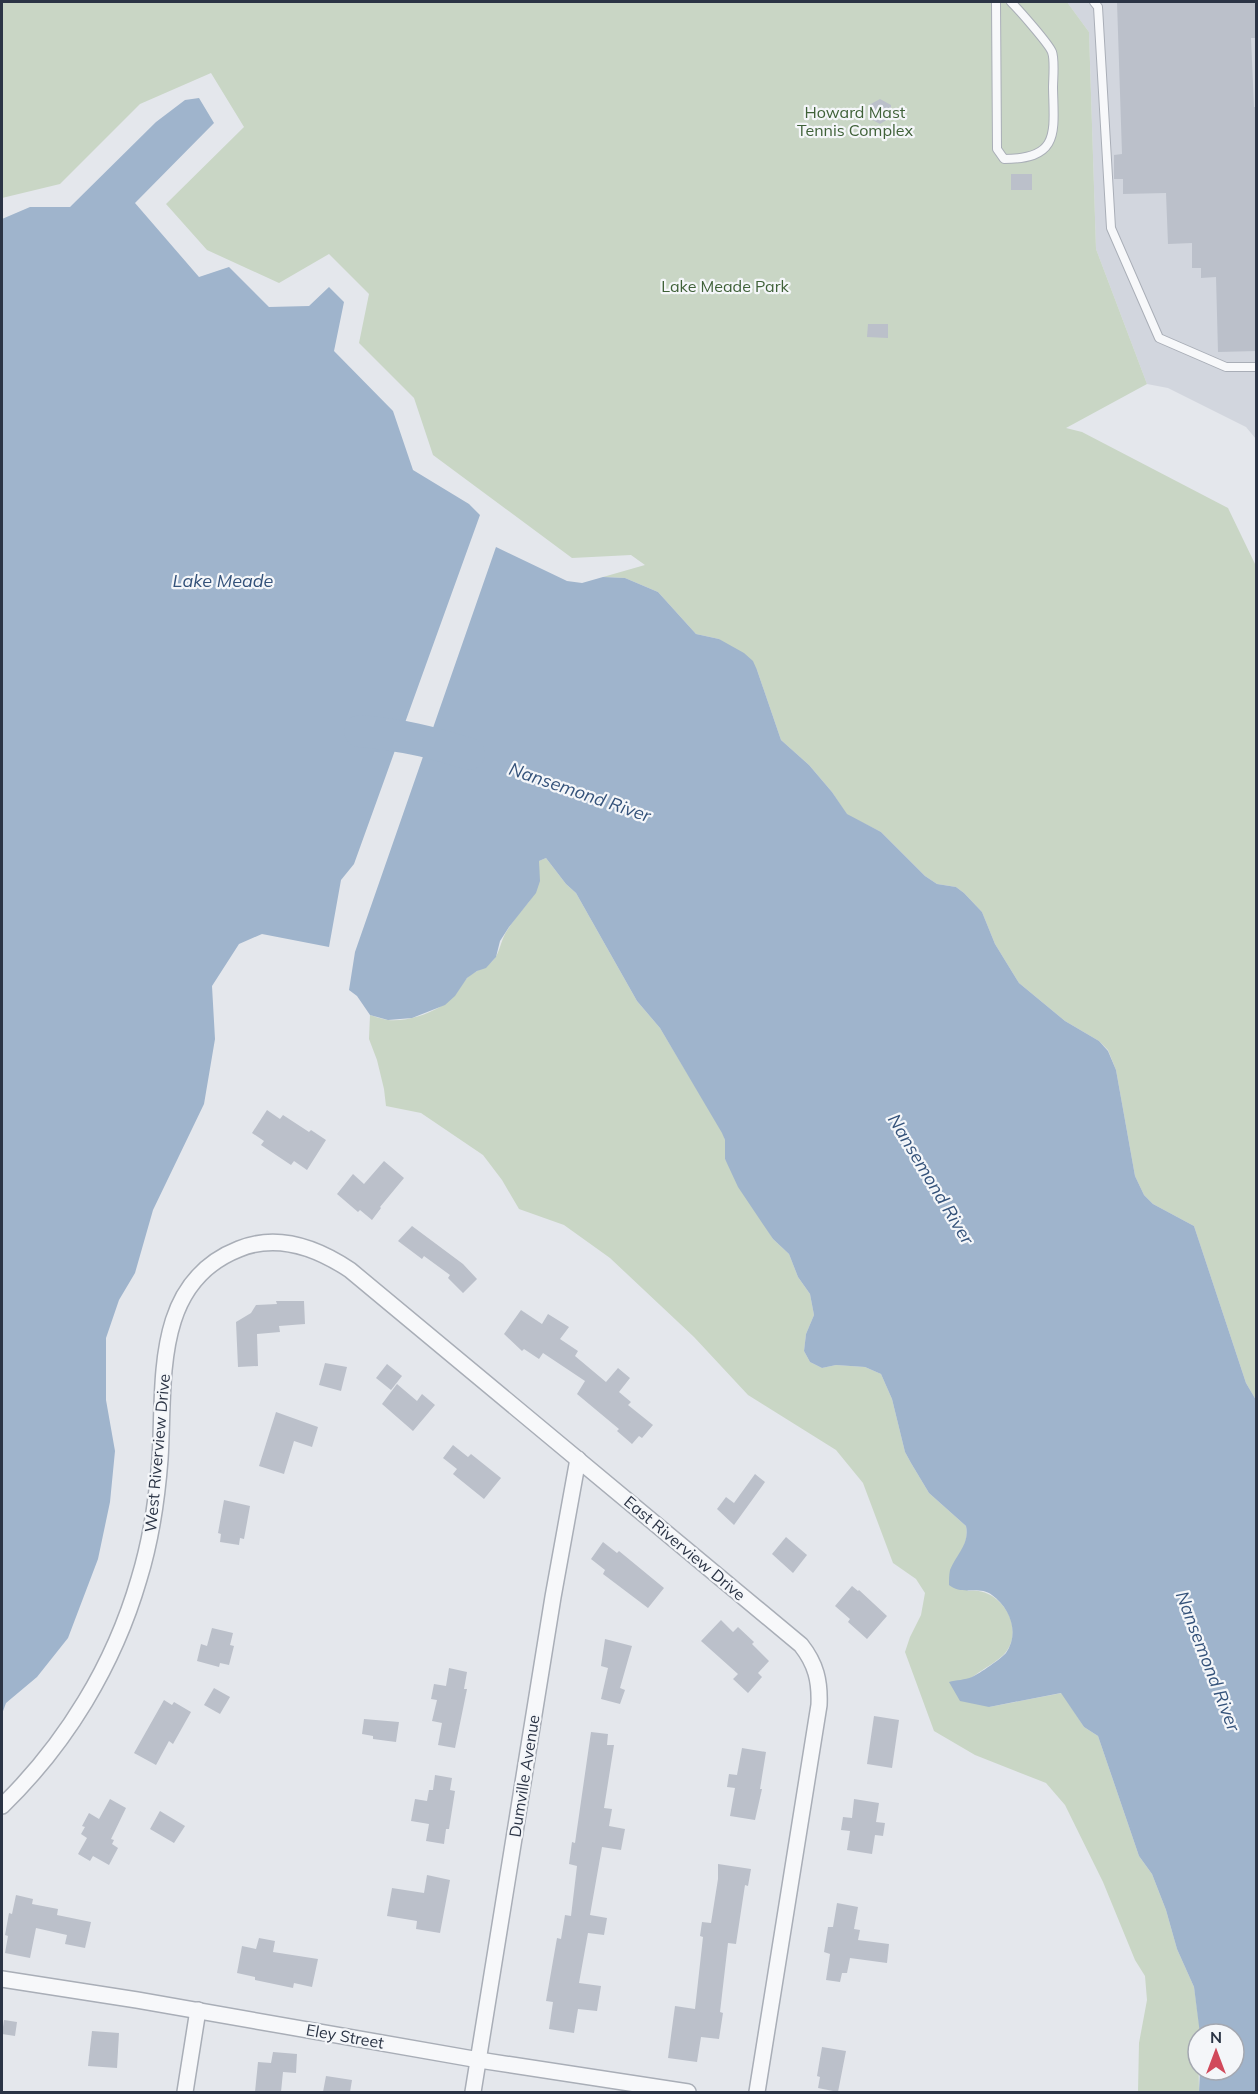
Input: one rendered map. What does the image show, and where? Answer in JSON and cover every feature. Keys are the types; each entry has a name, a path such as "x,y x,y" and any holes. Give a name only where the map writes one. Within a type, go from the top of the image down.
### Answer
{"street":[{"name":"East Riverview Drive","path":"194,1279 208,1265 226,1254 246,1246 266,1242 288,1243 310,1248 331,1257 350,1269 578,1459 801,1645 812,1658 817,1671 819,1705 757,2092"},
{"name":"West Riverview Drive","path":"2,1806 27,1782 56,1745 87,1698 112,1651 129,1610 142,1567 156,1497 160,1458 162,1389 170,1328 180,1301 194,1279"},
{"name":"Dumville Avenue","path":"473,2092 551,1608 578,1459"},
{"name":"Eley Street","path":"2,1979 198,2010 479,2060 688,2092"},
{"path":"185,2092 198,2010"}],"lane":[{"path":"996,2 997,149 1004,159 1020,159 1040,153 1049,144 1054,131 1052,51 1011,2"},
{"path":"1094,2 1098,7 1111,228 1159,338 1226,367 1257,367"}],"shaded area":[{"path":"1067,2 1256,2 1256,439 1246,427 1168,388 1147,384 1096,249 1089,32"}],"green space":[{"name":"Lake Meade Park","path":"2,2 1067,2 1089,32 1096,249 1147,384 1066,428 1082,432 1228,508 1256,566 1256,1400 1246,1383 1194,1226 1153,1204 1144,1195 1135,1176 1116,1070 1108,1050 1099,1041 1065,1021 1019,983 995,944 982,912 964,893 956,887 937,884 925,876 881,832 847,815 832,792 809,765 781,740 757,670 719,639 696,634 658,592 625,578 603,577 645,565 631,555 572,558 433,455 414,398 359,343 369,294 329,254 279,283 207,250 166,204 244,127 211,73 140,104 60,184 2,198"},
{"path":"546,858 576,893 637,1001 660,1028 723,1133 725,1159 773,1239 789,1254 798,1277 810,1294 814,1315 806,1334 804,1351 810,1362 822,1368 836,1365 865,1367 881,1374 892,1399 905,1452 911,1463 929,1493 966,1526 965,1544 950,1572 968,1591 979,1591 998,1601 1006,1610 1013,1630 1006,1652 971,1678 989,1707 1062,1693 1084,1727 1098,1736 1139,1856 1152,1874 1166,1910 1177,1949 1194,1987 1199,2022 1186,2022 1186,2082 1199,2082 1199,2092 1138,2092 1139,2043 1147,2000 1145,1976 1135,1960 1103,1882 1065,1805 1046,1783 975,1755 934,1731 905,1652 921,1615 925,1593 916,1579 893,1563 863,1483 836,1450 748,1395 694,1337 610,1258 564,1225 519,1209 502,1180 483,1155 421,1113 386,1106 377,1060 369,1039 370,1015 388,1020 414,1018 439,1008 452,998 469,976 495,958 506,933 535,892 539,861"}],"water":[{"name":"Lake Meade","path":"199,98 214,123 135,203 199,277 229,267 269,307 309,306 329,287 344,302 334,351 393,411 413,470 469,504 480,515 354,864 341,880 329,947 262,934 239,944 212,986 215,1039 204,1104 153,1210 135,1273 119,1300 106,1338 106,1400 115,1451 110,1502 98,1559 68,1638 37,1677 6,1703 2,1714 2,219 30,207 70,207 156,122 185,100"},
{"name":"Nansemond River","path":"496,547 567,581 582,583 603,577 625,578 658,592 696,634 719,639 744,653 753,661 757,670 781,740 809,765 847,814 881,832 925,876 937,884 956,887 964,893 982,912 995,944 1019,983 1065,1021 1099,1041 1108,1051 1116,1070 1135,1176 1144,1195 1153,1204 1194,1226 1246,1383 1256,1400 1256,2092 1199,2092 1199,2082 1246,2082 1246,2022 1198,2022 1194,1987 1177,1949 1166,1910 1152,1874 1139,1856 1098,1736 1084,1727 1061,1693 989,1707 960,1701 949,1682 972,1677 1006,1653 1012,1637 1008,1614 998,1600 987,1592 959,1590 949,1585 950,1570 966,1538 966,1526 929,1493 911,1463 905,1452 892,1399 881,1374 865,1367 836,1365 822,1368 810,1362 804,1351 806,1334 814,1315 810,1294 798,1277 789,1254 773,1239 738,1187 725,1159 725,1140 722,1133 660,1028 637,1001 576,893 546,858 539,861 540,881 536,893 500,941 496,957 486,968 467,978 455,996 445,1005 412,1018 388,1020 370,1015 357,996 349,990 355,952"}],"building":[{"path":"1117,2 1257,2 1257,38 1251,38 1254,107 1257,107 1257,351 1218,352 1216,277 1201,278 1201,268 1192,268 1192,243 1168,244 1166,193 1123,194 1123,179 1114,179 1114,155 1122,154"},
{"path":"880,99 891,105 891,117 880,124 869,118 869,105"},
{"path":"1011,174 1032,174 1032,190 1011,190"},
{"path":"868,324 888,324 888,338 867,337"},
{"path":"267,1110 280,1119 283,1115 326,1140 307,1170 294,1161 291,1165 261,1145 264,1141 252,1133"},
{"path":"384,1161 404,1178 372,1220 360,1210 358,1212 337,1194 353,1174 364,1184"},
{"path":"412,1226 463,1264 477,1279 463,1293 448,1278 450,1275 424,1256 422,1259 398,1241"},
{"path":"276,1301 304,1301 305,1324 279,1326 280,1332 257,1334 258,1366 238,1367 236,1322 251,1313 256,1305 277,1304"},
{"path":"521,1310 542,1324 548,1314 569,1327 560,1339 578,1351 575,1356 606,1382 618,1368 630,1378 619,1392 631,1402 628,1405 653,1425 642,1438 639,1436 632,1444 617,1431 619,1429 577,1394 585,1381 543,1353 539,1359 524,1349 522,1351 504,1334"},
{"path":"325,1363 347,1367 341,1391 319,1385"},
{"path":"387,1364 402,1376 391,1390 376,1378"},
{"path":"397,1384 417,1401 422,1394 435,1405 413,1431 382,1404"},
{"path":"276,1412 318,1427 312,1447 294,1441 284,1474 259,1466"},
{"path":"453,1445 468,1457 471,1454 501,1478 484,1499 453,1474 457,1469 443,1458"},
{"path":"755,1474 765,1482 734,1525 717,1509 726,1497 734,1503"},
{"path":"224,1500 250,1506 244,1539 240,1538 239,1545 220,1542 221,1534 218,1533"},
{"path":"786,1537 807,1555 793,1573 772,1554"},
{"path":"603,1542 617,1553 619,1551 664,1588 648,1608 603,1574 605,1570 591,1559"},
{"path":"852,1586 887,1616 867,1639 848,1622 850,1619 835,1606"},
{"path":"721,1620 733,1632 738,1627 769,1661 758,1673 762,1677 748,1693 733,1679 738,1674 701,1641"},
{"path":"212,1628 233,1633 230,1645 234,1646 229,1665 220,1663 219,1667 197,1661 201,1644 207,1646"},
{"path":"605,1639 632,1646 620,1688 625,1690 620,1704 601,1699 608,1668 601,1666"},
{"path":"449,1668 467,1672 464,1689 467,1689 455,1748 438,1745 442,1723 432,1721 437,1700 431,1699 434,1684 446,1686"},
{"path":"214,1688 230,1697 220,1714 204,1705"},
{"path":"164,1700 172,1705 174,1702 191,1712 173,1744 169,1741 156,1765 134,1753"},
{"path":"874,1716 899,1720 892,1768 867,1764"},
{"path":"364,1719 399,1722 396,1742 373,1739 373,1736 362,1734"},
{"path":"591,1732 608,1734 607,1745 614,1745 604,1808 612,1809 609,1826 625,1829 621,1850 602,1847 590,1915 607,1918 604,1935 588,1933 579,1983 601,1986 597,2011 578,2009 574,2033 549,2029 553,2002 546,2001 557,1938 561,1939 565,1915 571,1916 577,1866 569,1864 572,1842 575,1843"},
{"path":"742,1748 766,1752 760,1789 762,1789 755,1820 730,1816 735,1788 727,1787 729,1774 737,1775"},
{"path":"435,1775 452,1778 450,1790 455,1791 449,1829 446,1829 444,1844 426,1841 429,1824 411,1821 415,1799 427,1801 429,1790 433,1790"},
{"path":"110,1799 126,1808 111,1839 114,1840 112,1844 118,1848 109,1865 93,1856 90,1861 78,1854 87,1838 81,1834 85,1827 82,1826 89,1813 99,1819"},
{"path":"854,1799 879,1803 876,1822 885,1823 883,1836 875,1835 872,1854 847,1850 850,1831 841,1830 843,1817 852,1818"},
{"path":"160,1811 185,1826 174,1843 150,1829"},
{"path":"718,1864 751,1869 748,1886 745,1885 736,1944 728,1943 719,2039 701,2037 697,2062 668,2058 675,2006 695,2009 703,1937 700,1936 702,1922 711,1923"},
{"path":"427,1875 450,1880 440,1933 416,1929 417,1921 387,1916 392,1888 424,1893"},
{"path":"16,1895 33,1899 32,1904 58,1909 57,1915 91,1922 85,1948 65,1944 67,1935 36,1928 30,1958 5,1953 9,1913 12,1914"},
{"path":"837,1903 858,1907 854,1929 860,1930 858,1940 889,1944 887,1963 850,1958 847,1973 842,1973 840,1982 826,1980 830,1954 824,1952 828,1927 833,1927"},
{"path":"259,1938 275,1941 273,1952 318,1959 312,1987 294,1983 293,1988 255,1980 255,1977 237,1973 242,1946 256,1949"},
{"path":"4,2020 17,2022 15,2036 2,2034"},
{"path":"92,2031 119,2033 117,2068 88,2066"},
{"path":"822,2047 846,2051 838,2092 818,2088 820,2077 817,2076"},
{"path":"273,2052 297,2054 296,2073 283,2072 281,2092 255,2092 258,2062 271,2063"},
{"path":"326,2076 352,2080 350,2092 323,2092"}],"waterway":[{"path":"360,731 415,739 469,754"}],"park label":[{"name":"Howard Mast Tennis Complex","path":"855,121"}]}
